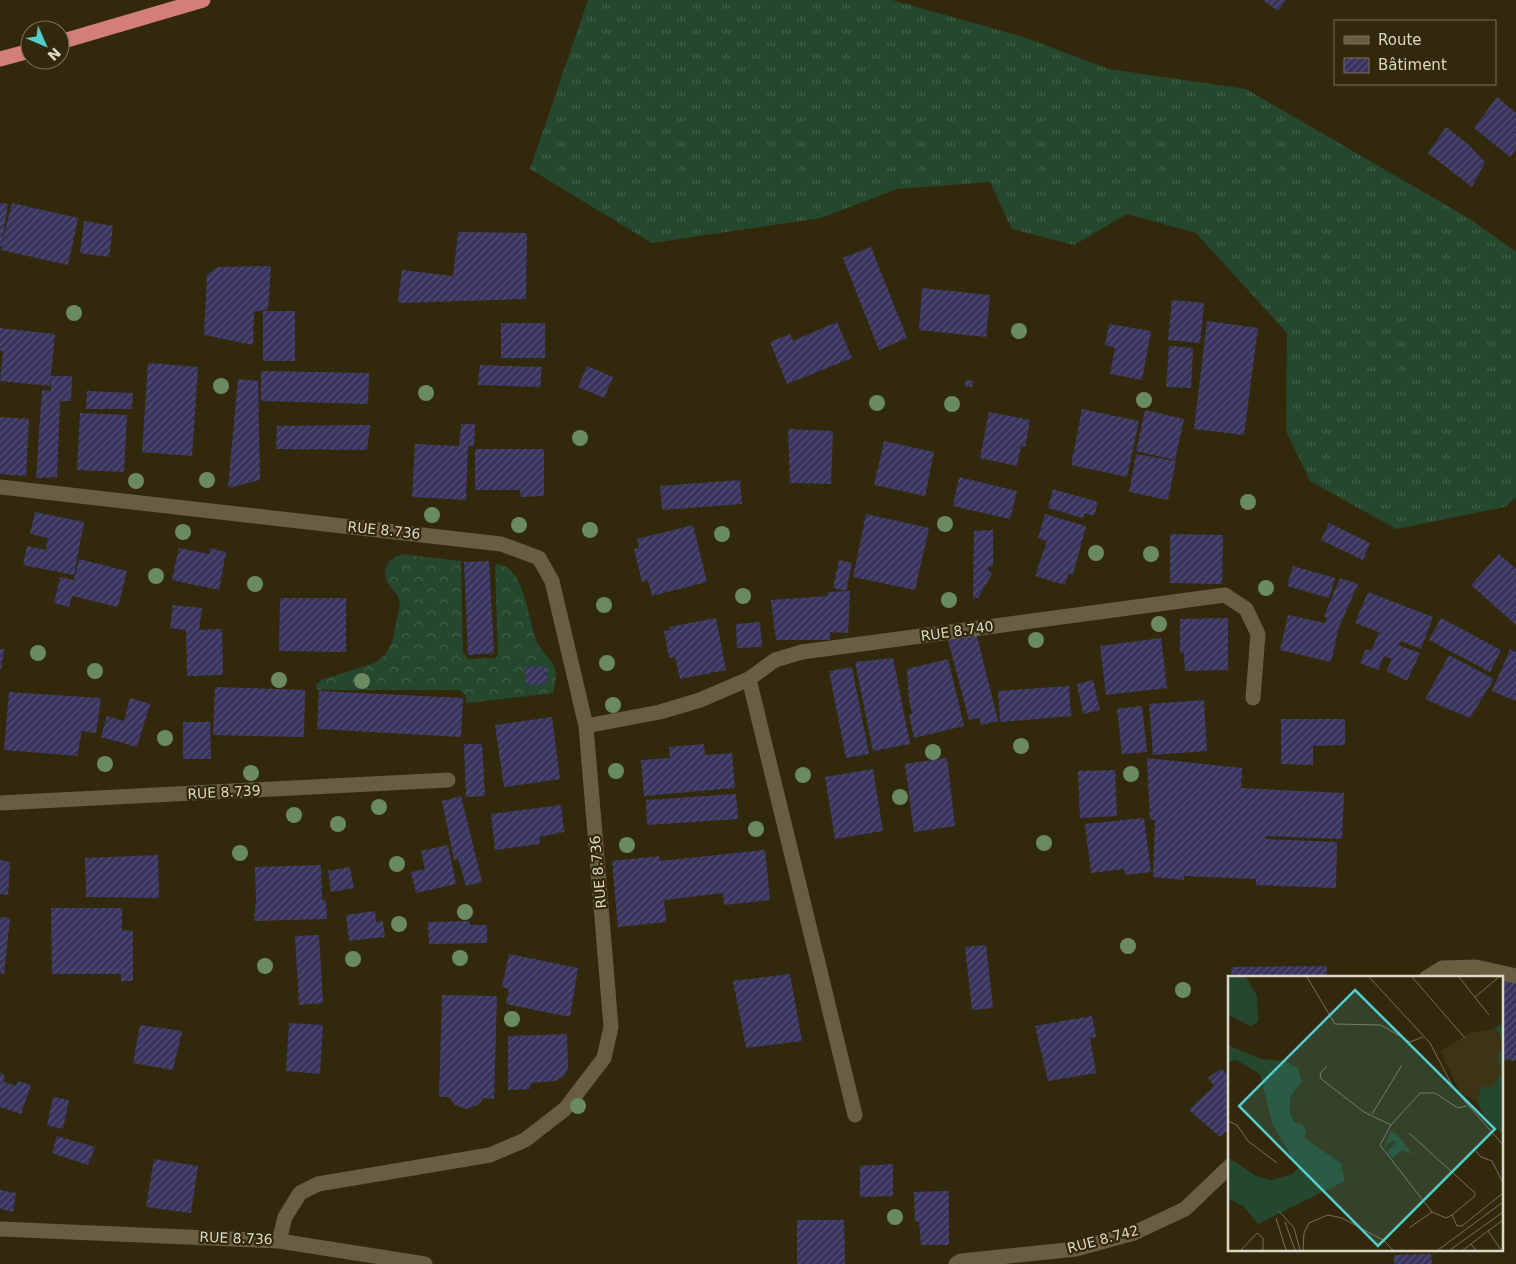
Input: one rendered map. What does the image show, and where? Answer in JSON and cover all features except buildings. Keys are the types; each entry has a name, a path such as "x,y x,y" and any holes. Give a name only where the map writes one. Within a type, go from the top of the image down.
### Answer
{"highway":[{"path":"70,39 203,0"},
{"path":"0,59 20,54"}],"street":[{"name":"RUE 8.736","path":"0,488 501,544 539,558 552,581 586,726 611,1027 604,1058 565,1109 525,1140 490,1155 318,1184 300,1193 285,1218 279,1241 0,1229"},
{"name":"RUE 8.740","path":"586,726 660,712 700,700 749,679 775,660 802,652 1225,595 1246,608 1258,634 1253,698"},
{"path":"749,679 855,1114"},
{"name":"RUE 8.739","path":"0,803 448,780"},
{"path":"1429,976 1442,968 1476,966 1516,976"},
{"name":"RUE 8.742","path":"956,1264 961,1261 1076,1249 1134,1233 1184,1210 1228,1168"},
{"path":"279,1241 425,1264"}],"green space":[{"path":"588,0 892,0 1023,37 1109,69 1246,89 1470,219 1516,252 1516,497 1505,507 1396,529 1310,481 1286,431 1287,333 1196,233 1127,214 1074,245 1012,229 990,182 897,189 821,218 652,243 530,169"},
{"path":"401,554 461,561 463,653 468,659 495,658 498,655 495,567 497,564 507,567 515,575 525,597 538,644 554,666 556,679 553,693 466,703 466,696 460,690 317,690 316,685 321,680 375,663 385,655 392,643 400,605 398,596 386,581 385,570 389,561"}]}
